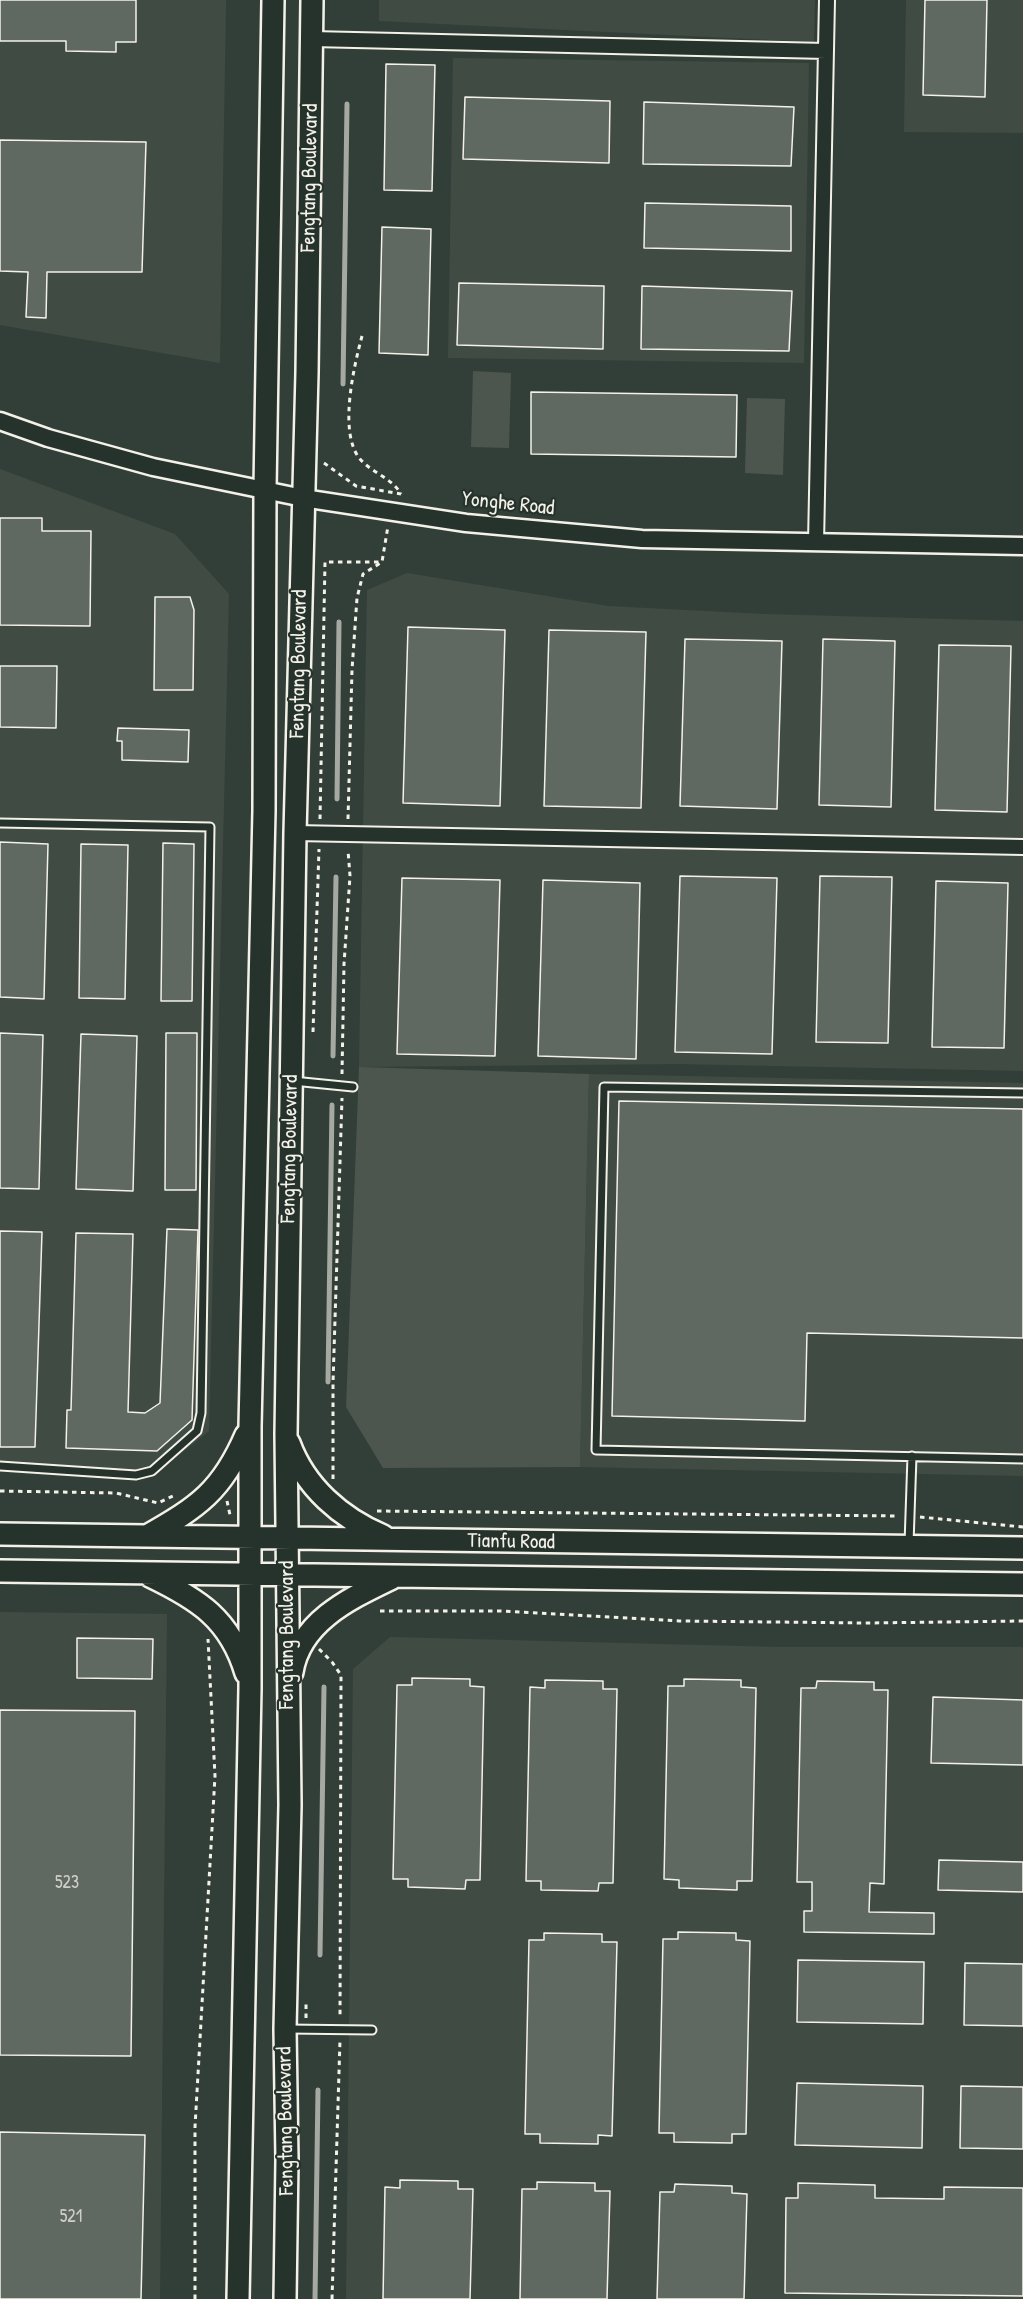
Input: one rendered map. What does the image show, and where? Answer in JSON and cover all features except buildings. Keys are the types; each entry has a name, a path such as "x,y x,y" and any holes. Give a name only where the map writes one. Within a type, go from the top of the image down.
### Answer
{"main road":[{"name":"Fengtang Boulevard","path":"238,2299 250,1688 250,1574 241,1538 240,1511 250,1426 264,811 265,489 273,0"},
{"name":"Fengtang Boulevard","path":"285,2299 287,2160 285,2029 290,1804 286,1434 295,833 312,0"},
{"path":"146,1537 187,1512 211,1492 227,1474 250,1426"},
{"path":"286,1434 293,1455 320,1493 338,1511 359,1526 392,1540"},
{"name":"Tianfu Road","path":"0,1534 1023,1548"},
{"name":"Tianfu Road","path":"0,1571 1023,1584"},
{"path":"144,1573 194,1598 213,1614 229,1634 241,1658 250,1688"},
{"path":"288,1699 293,1664 304,1641 313,1629 331,1612 395,1576"}],"street":[{"path":"816,543 827,0"},
{"path":"312,39 826,51"},
{"name":"Yonghe Road","path":"0,422 48,438 153,467 303,498 466,523 642,539 1023,546"},
{"path":"295,833 1023,847"}],"lane":[{"path":"0,823 210,827 201,1413 197,1431 152,1471 136,1475 0,1466"},
{"path":"291,1081 354,1086"},
{"path":"1023,1093 604,1086 596,1450 1023,1459"},
{"path":"909,1546 912,1456"},
{"path":"285,2029 372,2030"}],"path":[{"path":"362,336 354,363 348,402 352,438 358,457 374,472 396,485 401,494"},
{"path":"324,453 324,463 356,486 401,494"},
{"path":"396,499 401,494"},
{"path":"320,1493 333,1486 333,1383 344,964 350,876 348,834 352,670 357,598 363,574 382,561 388,538 388,520"},
{"path":"313,1035 320,833 325,562 382,561"},
{"path":"0,1491 117,1494 158,1503 184,1491"},
{"path":"227,1500 240,1511 241,1538"},
{"path":"374,1511 910,1516 1023,1527"},
{"path":"380,1611 501,1611 679,1621 867,1623 1023,1621"},
{"path":"195,2299 195,2127 214,1776 207,1641 213,1614"},
{"path":"313,1629 318,1648 342,1675 340,2030 332,2299"}],"shaded area":[{"path":"0,0 226,0 220,363 0,325"},
{"path":"379,0 815,0 814,42 379,21"},
{"path":"906,0 1023,0 1023,133 904,132"},
{"path":"453,58 809,63 804,363 448,358"},
{"path":"473,371 511,373 509,448 471,447"},
{"path":"747,398 785,399 783,475 745,473"},
{"path":"0,469 175,534 229,594 209,1431 154,1475 0,1471"},
{"path":"407,573 608,606 764,614 1023,621 1023,1071 679,1064 359,1067 367,590"},
{"path":"359,1067 589,1074 580,1467 383,1468 346,1407"},
{"path":"589,1074 1023,1083 1023,1476 580,1467"},
{"path":"0,1612 167,1614 160,2299 0,2299"},
{"path":"390,1637 778,1647 1023,1647 1023,2299 346,2299 353,1669"}],"waterway":[{"path":"343,384 347,104"},
{"path":"337,799 339,622"},
{"path":"333,1056 336,877"},
{"path":"328,1382 332,1105"},
{"path":"320,1955 324,1687"},
{"path":"315,2299 318,2090"}]}
